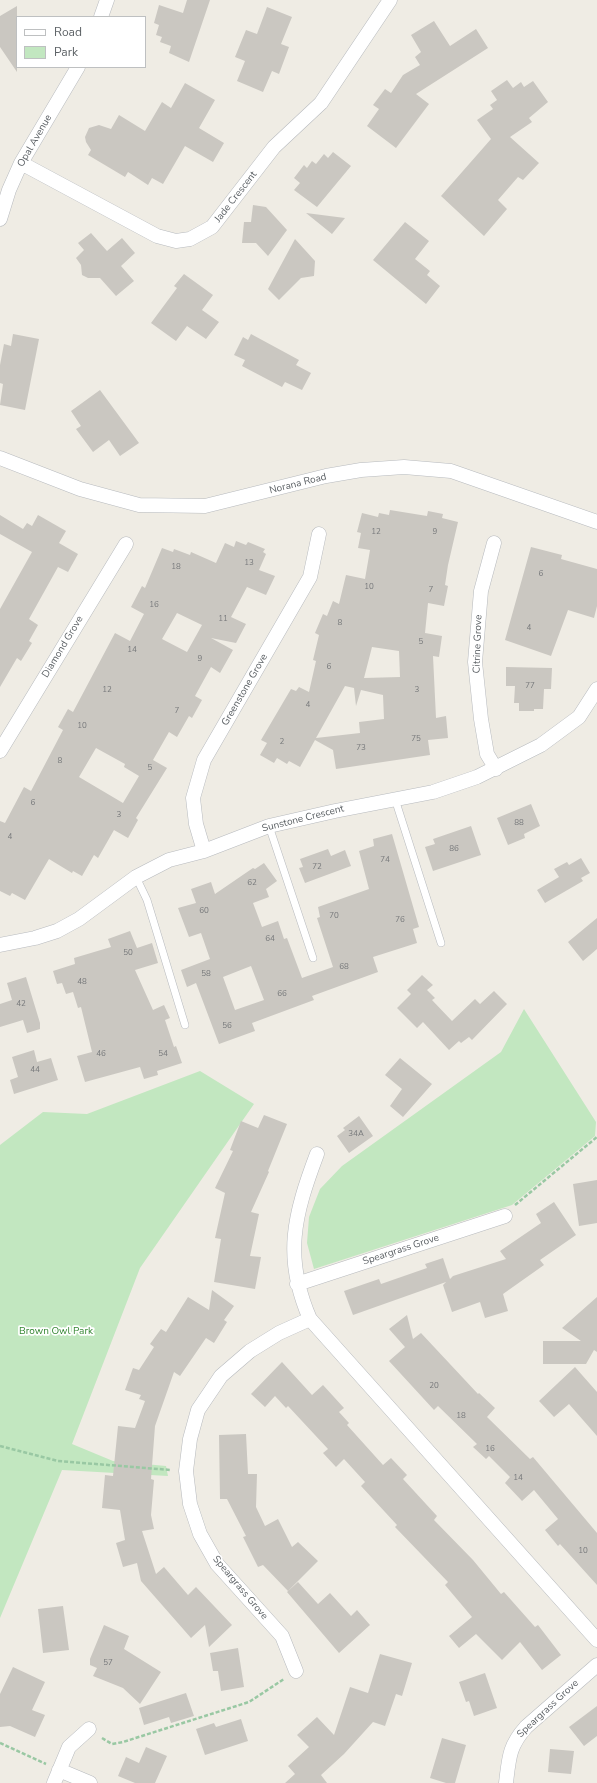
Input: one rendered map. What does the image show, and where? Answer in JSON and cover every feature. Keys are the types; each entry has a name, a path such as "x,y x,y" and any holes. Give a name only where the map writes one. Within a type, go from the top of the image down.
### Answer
{"street":[{"path":"101,16 107,0"},
{"name":"Jade Crescent","path":"21,163 157,236 176,241 196,237 212,227 274,147 320,103 390,0"},
{"name":"Opal Avenue","path":"0,219 9,190 21,163 77,68"},
{"name":"Norana Road","path":"0,458 80,489 139,505 205,506 347,473 404,467 427,468 451,471 597,522"},
{"name":"Greenstone Grove","path":"204,851 196,824 193,798 204,760 310,577 319,534"},
{"name":"Citrine Grove","path":"494,543 481,591 475,662 481,719 487,754 496,769"},
{"name":"Diamond Grove","path":"0,751 126,544"},
{"name":"Sunstone Crescent","path":"0,945 35,938 57,931 79,919 136,877 169,860 204,851 269,826 433,792 496,769 541,745 579,717 597,689"},
{"path":"317,1154 303,1190 296,1219 294,1259 297,1284 310,1319 597,1640"},
{"name":"Speargrass Grove","path":"297,1284 505,1216"},
{"name":"Speargrass Grove","path":"296,1671 282,1636 218,1564 200,1534 190,1504 186,1471 190,1440 198,1410 221,1376 250,1351 279,1333 310,1319"},
{"name":"Speargrass Grove","path":"506,1783 509,1752 516,1738 526,1727 597,1665"},
{"path":"89,1729 69,1747 56,1777 90,1783"}],"lane":[{"path":"395,799 441,943"},
{"path":"269,826 313,958"},
{"path":"136,877 147,900 185,1025"}],"path":[{"path":"505,1216 513,1207 597,1137"},
{"path":"0,1446 58,1461 173,1471"},
{"path":"89,1729 112,1744 123,1742 249,1702 296,1671"},
{"path":"0,1743 56,1777"}],"green space":[{"path":"524,1009 596,1122 595,1136 512,1205 314,1269 307,1243 309,1217 320,1189 342,1166 501,1052"},
{"name":"Brown Owl Park","path":"200,1071 254,1104 140,1268 72,1444 113,1461 166,1466 168,1476 62,1470 0,1618 0,1145 43,1112 87,1114"}],"building":[{"path":"187,0 210,0 189,62 169,53 171,46 160,42 162,37 156,35 159,25 154,23 159,5 183,13"},
{"path":"17,6 17,72 0,47 0,16"},
{"path":"267,7 292,17 281,44 289,47 279,74 272,71 263,92 237,81 245,61 235,57 246,30 257,34"},
{"path":"434,21 450,46 476,29 488,48 416,94 429,104 396,148 367,126 379,109 373,105 385,89 391,93 403,75 420,65 415,57 421,52 411,35"},
{"path":"507,80 513,88 521,82 524,87 533,81 548,102 529,118 532,122 510,137 539,163 523,180 518,177 498,200 507,209 484,236 441,196 491,139 477,120 493,109 490,105 497,100 491,91"},
{"path":"185,83 215,100 199,128 224,143 213,162 185,146 163,184 152,178 148,185 128,172 125,177 88,155 91,150 85,137 89,128 99,125 111,129 119,115 145,131 162,102 171,108"},
{"path":"333,152 351,166 317,207 294,190 300,183 294,178 304,165 307,168 312,161 316,164 324,154 328,158"},
{"path":"253,205 266,207 287,230 268,256 256,243 242,243 244,222 251,222"},
{"path":"306,213 345,218 332,234"},
{"path":"405,222 429,241 415,259 430,271 427,275 440,286 426,304 373,260"},
{"path":"91,233 107,251 122,238 135,253 121,266 134,281 116,296 100,278 88,278 82,275 81,265 76,258 84,250 78,243"},
{"path":"295,239 315,261 314,276 301,278 279,300 268,289"},
{"path":"184,274 213,295 202,310 219,322 206,339 187,326 176,341 151,323 177,288 174,286"},
{"path":"13,334 39,339 25,410 0,405 3,384 0,383 0,365 4,344 11,346"},
{"path":"251,334 299,360 296,365 311,373 302,390 285,382 282,387 242,366 245,360 234,355 243,337 248,340"},
{"path":"100,390 139,443 120,456 109,440 93,452 76,429 81,426 71,411"},
{"path":"390,510 427,516 428,511 443,514 442,518 458,522 448,565 445,585 448,586 444,606 428,603 425,633 442,636 439,657 433,656 436,718 446,716 448,738 428,740 430,755 336,769 333,750 315,740 300,767 289,761 287,764 277,758 274,763 260,755 267,743 261,740 291,689 296,691 299,687 309,692 316,661 313,660 319,635 315,633 323,614 327,616 333,601 339,604 346,575 365,579 370,550 358,548 361,533 357,532 362,513 378,517 379,513 389,515","holes":["372,647 399,651 400,677 364,678","345,686 354,688 356,706 361,690 383,695 384,719 359,722 360,733 316,738"]},
{"path":"0,515 23,529 27,523 32,526 38,515 66,531 59,543 78,554 68,572 58,567 29,619 38,625 29,641 32,643 21,661 17,658 0,687 0,609 32,552 0,534"},
{"path":"236,541 246,545 248,542 265,549 263,552 266,554 259,570 275,576 266,595 247,587 231,617 246,624 236,643 211,638 233,650 220,673 211,667 195,696 202,700 192,718 189,716 177,737 169,732 153,760 167,768 136,818 138,820 128,838 114,830 98,858 94,855 82,876 73,871 72,873 49,859 25,900 12,893 10,896 0,891 0,821 5,823 24,787 31,791 63,730 58,727 68,709 73,712 115,633 130,641 144,614 131,607 142,586 145,588 162,548 173,552 174,549 190,555 191,552 216,563 225,543 234,547","holes":["177,613 202,625 187,652 162,639","96,748 125,764 124,767 139,776 123,803 79,777"]},
{"path":"531,547 562,555 561,559 597,569 597,606 594,618 568,610 551,656 505,640"},
{"path":"506,667 552,668 551,689 544,689 543,709 534,709 534,711 519,711 519,703 514,703 515,686 506,686"},
{"path":"531,804 540,826 524,834 525,838 508,845 497,818"},
{"path":"471,826 481,855 433,871 425,847 435,844 433,839"},
{"path":"392,834 419,927 413,929 417,943 373,957 378,972 312,996 314,1000 252,1023 255,1031 219,1044 196,983 187,987 181,970 210,959 201,933 189,937 178,908 196,903 191,889 211,882 215,894 253,868 255,869 264,863 277,881 266,889 269,897 253,903 262,927 278,921 284,939 287,938 302,978 333,967 317,918 320,917 318,907 369,889 359,851 374,846 373,839","holes":["251,966 264,1000 235,1010 223,977"]},
{"path":"328,849 331,856 345,850 351,866 305,883 299,868 303,867 300,859"},
{"path":"581,858 590,873 581,878 583,881 545,903 537,890 559,877 554,869 567,862 569,865"},
{"path":"597,918 597,949 583,961 568,942"},
{"path":"130,931 137,948 152,943 158,963 135,970 153,1010 164,1005 170,1018 165,1020 174,1047 176,1046 182,1063 157,1071 158,1075 144,1079 140,1067 85,1082 77,1056 92,1052 81,1007 78,1008 73,992 66,994 62,983 57,984 53,971 75,964 74,958 111,947 108,939"},
{"path":"422,975 433,985 427,990 435,998 432,1000 452,1021 475,999 480,1004 494,991 507,1004 472,1040 469,1037 461,1043 459,1041 449,1050 423,1022 417,1028 397,1008 411,994 407,990"},
{"path":"26,977 40,1023 40,1029 27,1033 23,1020 0,1027 0,1004 12,1000 7,983"},
{"path":"34,1050 37,1062 51,1058 58,1080 14,1094 10,1080 18,1077 12,1057"},
{"path":"400,1058 432,1084 403,1117 390,1106 402,1089 385,1075"},
{"path":"264,1115 287,1124 268,1171 269,1172 251,1212 259,1214 250,1256 261,1257 255,1289 214,1282 221,1239 215,1238 225,1193 215,1188 233,1151 230,1150 241,1121 258,1128"},
{"path":"359,1116 373,1136 349,1153 337,1136 345,1130 343,1128"},
{"path":"597,1180 597,1223 579,1226 573,1184"},
{"path":"554,1202 576,1235 540,1260 544,1265 503,1294 508,1311 485,1318 480,1302 452,1312 443,1285 446,1282 353,1315 344,1291 379,1279 381,1284 427,1268 425,1264 443,1258 450,1279 453,1276 506,1259 500,1251 541,1223 536,1214"},
{"path":"212,1290 234,1306 224,1320 227,1322 214,1343 206,1338 180,1376 174,1372 155,1426 151,1479 154,1480 151,1515 154,1529 142,1531 156,1574 164,1567 188,1595 196,1587 232,1625 209,1647 205,1625 191,1638 141,1581 137,1563 123,1567 116,1543 125,1540 120,1510 102,1508 105,1475 113,1476 118,1426 135,1428 145,1401 139,1399 141,1395 125,1390 133,1368 139,1370 154,1347 150,1344 161,1329 166,1332 188,1297 209,1310"},
{"path":"597,1297 597,1352 594,1350 586,1364 543,1364 543,1341 581,1341 562,1328"},
{"path":"407,1315 413,1339 421,1333 478,1394 479,1393 495,1408 487,1417 530,1459 533,1457 597,1533 597,1585 560,1544 558,1546 545,1530 558,1519 534,1490 522,1501 505,1483 510,1477 489,1456 486,1459 473,1447 477,1444 438,1406 434,1410 389,1361 405,1347 389,1329"},
{"path":"282,1362 312,1395 323,1385 344,1408 339,1412 349,1423 347,1425 383,1465 391,1458 407,1475 403,1479 437,1516 434,1520 473,1560 501,1594 504,1592 535,1627 538,1625 561,1655 542,1670 520,1642 502,1660 476,1634 459,1648 449,1636 472,1617 445,1585 448,1582 395,1527 397,1525 361,1486 365,1482 344,1459 336,1467 323,1453 328,1449 288,1406 286,1408 275,1396 265,1407 251,1394"},
{"path":"575,1367 597,1392 597,1436 569,1404 554,1417 539,1401"},
{"path":"246,1434 248,1474 257,1474 256,1507 265,1526 278,1519 292,1547 298,1542 318,1561 288,1591 263,1565 258,1567 243,1537 246,1536 227,1499 220,1499 219,1435"},
{"path":"298,1582 318,1604 330,1593 351,1616 357,1610 370,1625 339,1653 287,1592"},
{"path":"63,1606 69,1650 43,1653 38,1609"},
{"path":"104,1625 129,1636 124,1649 161,1672 140,1704 123,1688 93,1676 97,1668 90,1665 90,1659"},
{"path":"238,1648 244,1687 221,1691 218,1671 213,1671 210,1653"},
{"path":"380,1654 412,1663 402,1696 396,1694 385,1726 373,1722 344,1754 321,1775 327,1783 285,1783 295,1774 288,1766 309,1747 297,1735 317,1717 334,1735 350,1687 368,1693"},
{"path":"13,1667 45,1682 32,1710 45,1715 35,1737 10,1726 0,1727 0,1694"},
{"path":"485,1673 497,1708 474,1716 469,1701 466,1702 459,1682"},
{"path":"186,1693 194,1716 171,1723 169,1717 144,1725 139,1708"},
{"path":"597,1706 597,1736 584,1746 569,1727"},
{"path":"241,1719 248,1741 205,1755 196,1729 214,1723 216,1727"},
{"path":"442,1738 466,1745 455,1783 446,1783 430,1778"},
{"path":"146,1747 167,1756 155,1783 135,1783 118,1776 126,1757 139,1763"},
{"path":"550,1749 574,1751 571,1774 548,1772"}]}
